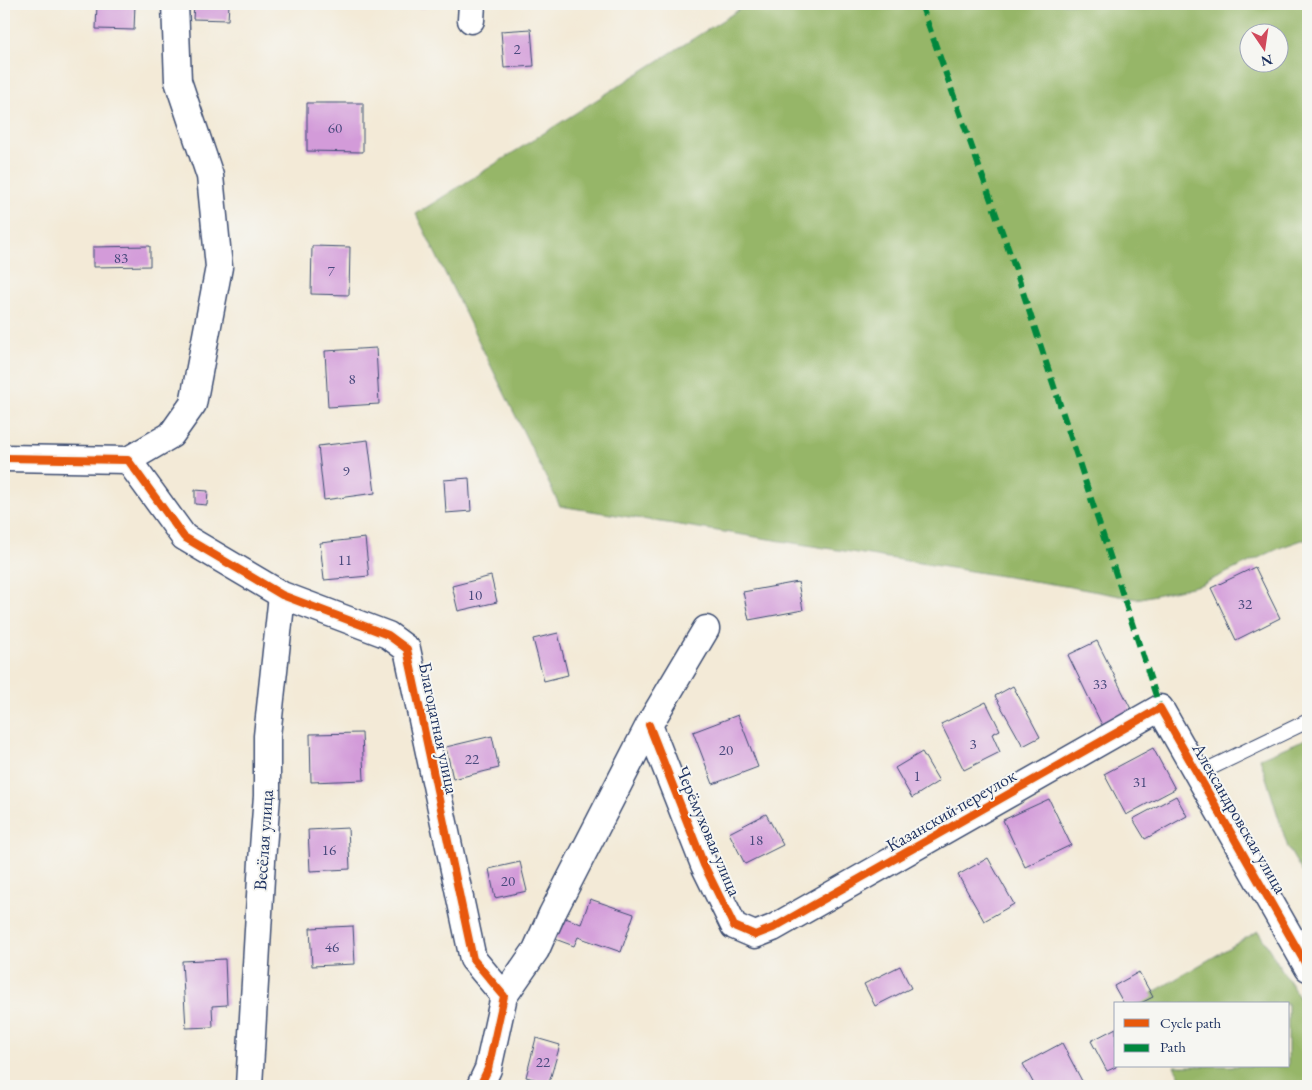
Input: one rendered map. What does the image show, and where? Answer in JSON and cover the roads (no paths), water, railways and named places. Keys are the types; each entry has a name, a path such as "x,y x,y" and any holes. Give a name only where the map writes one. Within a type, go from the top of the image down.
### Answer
{"street":[{"path":"4,458 128,460 170,435 193,404 219,267 210,176 178,81 175,4"},
{"name":"Благодатная улица","path":"128,460 184,537 282,595 388,635 407,649 473,959 504,996"},
{"name":"Весёлая улица","path":"249,1086 267,796 267,736 282,595"},
{"path":"480,1086 488,1069 504,996 536,950 552,914 649,725 706,629"},
{"name":"Александровская улица","path":"1160,708 1308,968"},
{"name":"Казанский переулок","path":"754,935 773,928 1160,708"},
{"name":"Черёмуховая улица","path":"649,725 704,866 725,909 734,926 754,935"}],"lane":[{"path":"1198,774 1308,721"}]}
